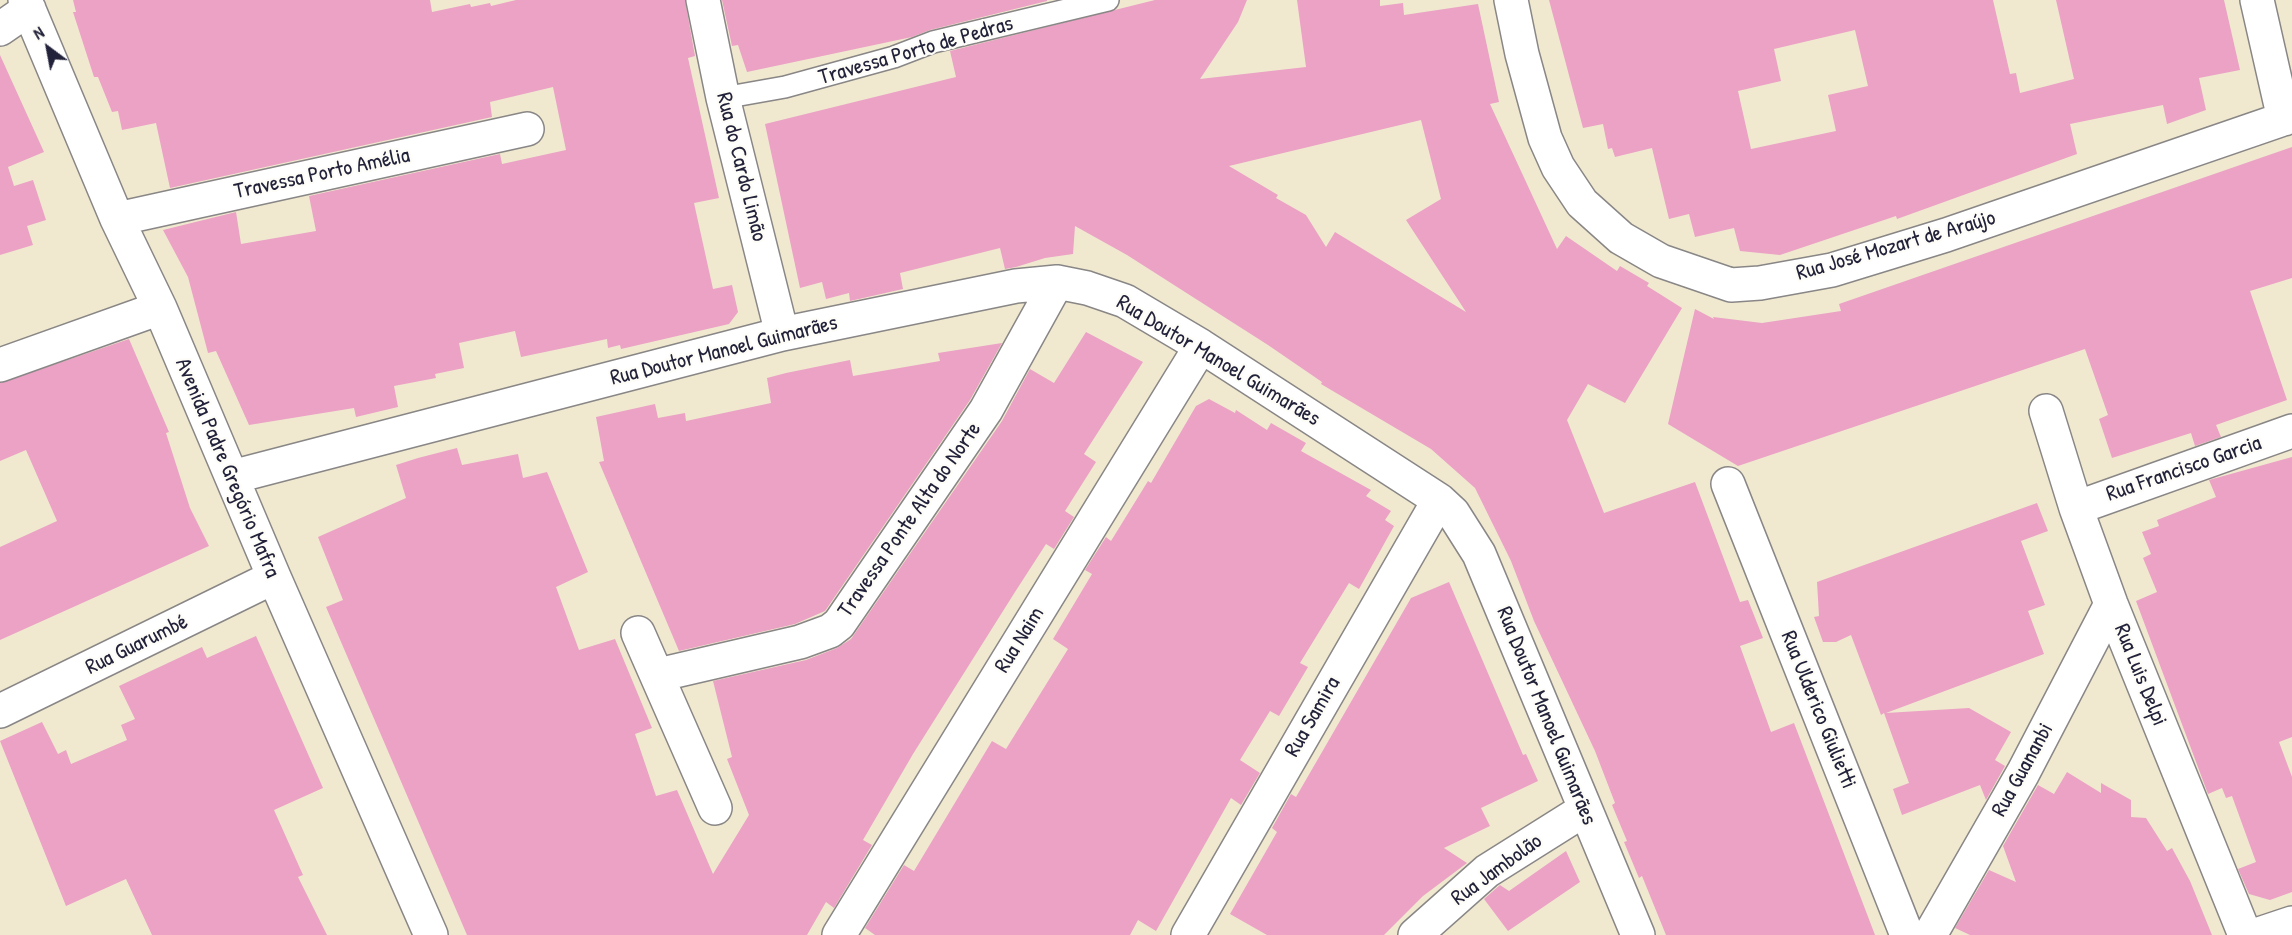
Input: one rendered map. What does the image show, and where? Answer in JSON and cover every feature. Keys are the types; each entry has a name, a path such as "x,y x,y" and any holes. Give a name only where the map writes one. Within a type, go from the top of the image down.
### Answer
{"street":[{"name":"Rua do Cardo Limão","path":"703,0 723,98 782,334"},
{"name":"Rua José Mozart de Araújo","path":"1511,0 1522,54 1545,138 1558,167 1582,203 1621,238 1661,261 1731,285 1760,283 1832,270 1946,235 2288,118"},
{"path":"2257,0 2288,118"},
{"path":"0,29 27,5"},
{"name":"Avenida Padre Gregório Mafra","path":"27,5 117,219 160,308 274,577 431,935"},
{"name":"Travessa Porto Amélia","path":"117,219 527,129"},
{"name":"Rua Doutor Manoel Guimarães","path":"232,477 782,334 1016,286 1057,282 1125,301 1201,346 1439,500 1453,513 1479,554 1638,935"},
{"name":"Travessa Ponte Alta do Norte","path":"658,675 800,642 830,631 839,624 986,410 1057,282"},
{"path":"0,365 160,308"},
{"name":"Rua Naim","path":"839,935 1201,346"},
{"name":"Rua Luis Delpi","path":"2046,411 2076,508 2111,604 2245,935"},
{"name":"Rua Francisco Garcia","path":"2076,508 2292,431"},
{"name":"Rua Ulderico Giulietti","path":"1728,484 1907,935"},
{"name":"Rua Samira","path":"1188,935 1439,500"},
{"name":"Rua Guarumbé","path":"0,711 274,577"},
{"name":"Rua Guananbi","path":"1930,935 2023,773 2111,604"},
{"path":"638,633 715,808"},
{"name":"Rua Jambolão","path":"1415,935 1487,871 1584,810"},
{"path":"2256,935 2292,923"}],"lane":[{"name":"Travessa Porto de Pedras","path":"723,98 785,87 894,57 933,42 1108,0"}],"building":[{"path":"73,0 430,0 432,12 470,4 471,7 490,3 491,6 516,0 685,0 695,56 688,58 719,198 694,203 713,289 732,285 738,312 729,324 621,349 620,345 608,348 607,339 521,357 515,331 459,343 464,368 435,374 436,378 394,386 398,407 356,417 354,408 249,425 216,351 208,353 188,277 163,230 236,212 241,244 316,231 309,196 500,154 502,164 566,150 553,87 490,102 492,117 170,188 156,123 122,130 118,111 112,112 98,77 94,77 73,12 76,12"},
{"path":"722,0 1047,1 930,30 912,37 747,72 738,45 732,46"},
{"path":"1155,0 1247,0 1238,22 1200,79 1306,67 1297,0 1380,0 1380,6 1403,3 1404,15 1478,4 1499,102 1490,104 1557,249 1566,236 1617,271 1620,266 1649,283 1647,286 1682,308 1625,403 1588,384 1567,420 1604,513 1695,482 1740,602 1748,600 1763,638 1740,646 1771,732 1794,723 1875,935 1666,935 1642,876 1639,878 1624,842 1627,841 1612,805 1615,803 1595,751 1534,621 1511,561 1475,488 1431,449 1321,384 1322,382 1268,345 1127,255 1075,226 1073,254 1045,258 1016,267 1005,269 1000,248 900,273 903,289 850,301 849,293 826,299 822,282 800,288 765,124 956,77 950,51","holes":["1421,120 1441,199 1406,220 1466,312 1335,232 1326,247 1306,215 1276,198 1278,195 1229,166"]},
{"path":"1549,0 1993,0 2010,74 2016,73 2020,93 2074,79 2056,0 2224,0 2240,70 2199,78 2206,110 2167,124 2163,105 2070,124 2077,154 1897,219 1896,216 1780,255 1740,251 1734,228 1695,237 1689,214 1669,219 1652,148 1615,157 1612,148 1608,149 1603,124 1583,128","holes":["1855,30 1868,86 1828,95 1836,131 1751,149 1738,91 1781,81 1774,49"]},
{"path":"0,55 44,152 8,167 14,186 33,180 46,220 27,226 33,245 0,255"},
{"path":"2292,147 2292,278 2250,291 2287,400 2216,425 2221,437 2195,446 2191,433 2112,458 2099,419 2108,415 2085,349 1738,466 1668,424 1695,309 1714,319 1713,317 1762,323 1841,311 1839,304"},
{"path":"1086,332 1143,362 1084,454 1096,462 1065,511 1074,517 1054,549 1046,544 1015,592 913,754 863,840 872,845 834,908 826,902 807,935 467,935 326,607 343,600 318,537 406,498 396,465 418,458 457,448 462,465 518,454 523,478 547,472 588,572 556,587 579,650 615,639 652,728 635,734 656,796 677,790 713,874 749,815 727,759 732,757 713,681 806,660 837,648 851,639 1002,421 1030,369 1054,383"},
{"path":"129,339 169,432 166,433 190,508 209,546 0,640 0,547 57,521 26,450 0,461 0,383"},
{"path":"1002,343 970,400 825,611 795,624 679,651 599,462 604,461 596,417 655,404 658,418 685,413 686,421 771,403 767,378 786,373 850,360 853,376 940,361 938,353"},
{"path":"1209,399 1235,413 1236,410 1267,430 1271,423 1306,443 1301,451 1371,490 1366,496 1391,511 1385,520 1394,526 1359,589 1349,583 1300,663 1308,667 1279,716 1270,711 1240,760 1260,773 1241,805 1231,798 1156,931 1138,920 1130,935 875,935 865,928 904,865 914,871 992,741 1006,749 1068,649 1053,639 1092,574 1085,570 1106,537 1111,541 1148,481 1151,483 1196,406"},
{"path":"2292,457 2292,737 2279,742 2292,777 2292,892 2270,900 2249,894 2238,869 2256,862 2232,796 2226,798 2222,788 2208,794 2136,601 2157,592 2143,558 2151,554 2142,532 2159,526 2157,520 2216,497 2209,480"},
{"path":"2037,503 2048,531 2021,541 2045,605 2028,611 2044,654 1886,713 1969,708 2011,732 1995,760 2005,766 1986,800 1980,785 1902,815 1893,789 1909,783 1884,713 1881,715 1851,635 1836,642 1823,642 1814,617 1819,616 1817,582"},
{"path":"1449,582 1523,755 1526,754 1538,781 1481,808 1490,826 1444,848 1467,863 1423,896 1384,935 1267,935 1230,914 1277,832 1272,828 1291,794 1296,797 1411,598"},
{"path":"256,636 323,788 274,810 303,875 298,877 327,935 152,935 126,879 66,906 0,741 42,722 58,754 66,750 71,764 127,740 121,725 135,719 119,686 202,647 207,658"},
{"path":"2067,772 2101,793 2101,783 2131,800 2131,817 2146,818 2167,851 2172,848 2190,881 2212,935 1970,935 1955,928 1989,870 2016,882 2003,846 2038,785 2054,794"},
{"path":"1566,851 1580,882 1508,931 1484,899 1500,885 1509,891"}]}
